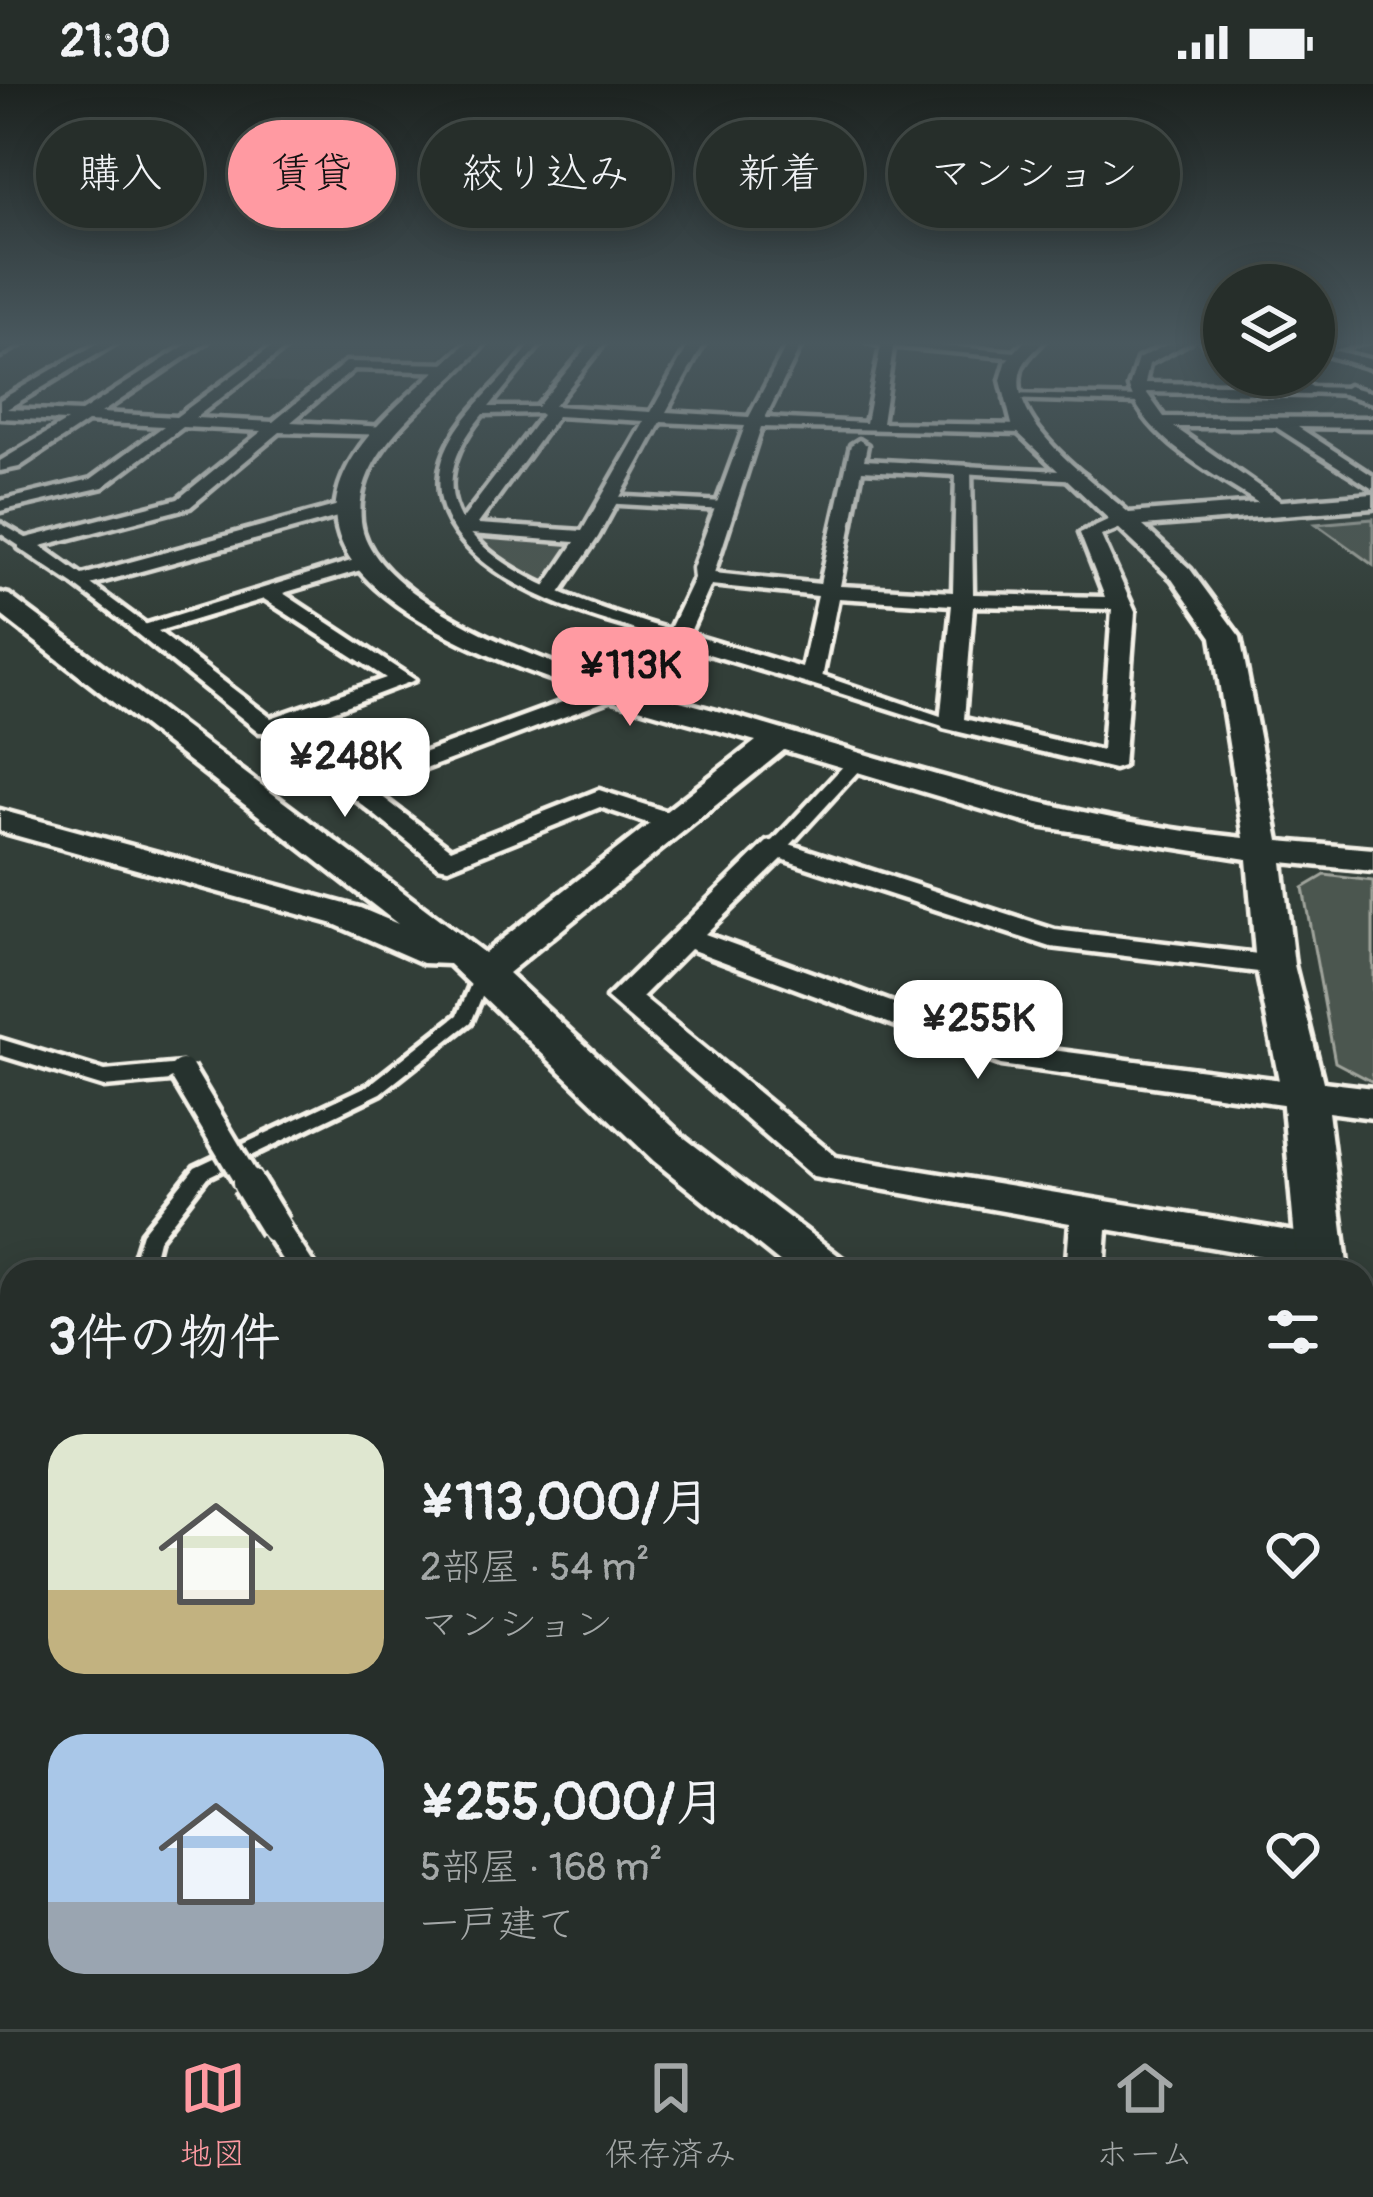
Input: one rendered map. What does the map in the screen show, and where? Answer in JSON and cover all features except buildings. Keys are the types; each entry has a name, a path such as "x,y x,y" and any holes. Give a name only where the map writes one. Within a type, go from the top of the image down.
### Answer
{"street":[{"path":"0,466 64,432"},
{"path":"0,506 97,483 166,432"},
{"path":"26,544 184,503 268,432"},
{"path":"382,432 387,432"},
{"path":"387,432 354,479 346,508 364,563 439,623 518,660 777,740 1094,828 1190,843 1373,860"},
{"path":"467,432 451,453 446,497 453,520 488,562 549,595 952,723 1114,761 1124,612 1090,533 1121,520 1373,502"},
{"path":"465,529 533,432"},
{"path":"549,595 588,537 644,432"},
{"path":"677,638 704,578 703,568 751,432"},
{"path":"811,678 867,432"},
{"path":"1027,432 1181,574 1226,637 1263,847 1275,965 1304,1095 1321,1260"},
{"path":"1172,432 1278,508"},
{"path":"1293,432 1373,484"},
{"path":"856,465 1080,476"},
{"path":"952,723 963,599 965,470"},
{"path":"607,500 724,506"},
{"path":"80,582 346,508"},
{"path":"0,527 448,860 599,797 674,823"},
{"path":"465,529 588,537"},
{"path":"142,629 364,563"},
{"path":"704,578 828,591 1118,603"},
{"path":"267,592 404,680 268,727"},
{"path":"0,601 484,972 670,1150 811,1260"},
{"path":"353,787 614,690"},
{"path":"484,972 777,740"},
{"path":"856,763 777,848 623,998 826,1168 1090,1213 1316,1260"},
{"path":"0,820 346,916 484,972"},
{"path":"777,848 1051,938 1275,965"},
{"path":"685,937 1001,1054 1373,1103"},
{"path":"0,1047 104,1079 182,1072 297,1260"},
{"path":"1086,1260 1090,1213"}],"lane":[{"path":"143,1260 148,1238 201,1172 375,1089 465,1018 484,972"}],"shaded area":[{"path":"1373,519 1373,565 1316,524"},
{"path":"479,536 571,544 549,580 531,583 500,562"},
{"path":"1325,875 1373,881 1373,1082 1335,1062 1303,888"}]}
